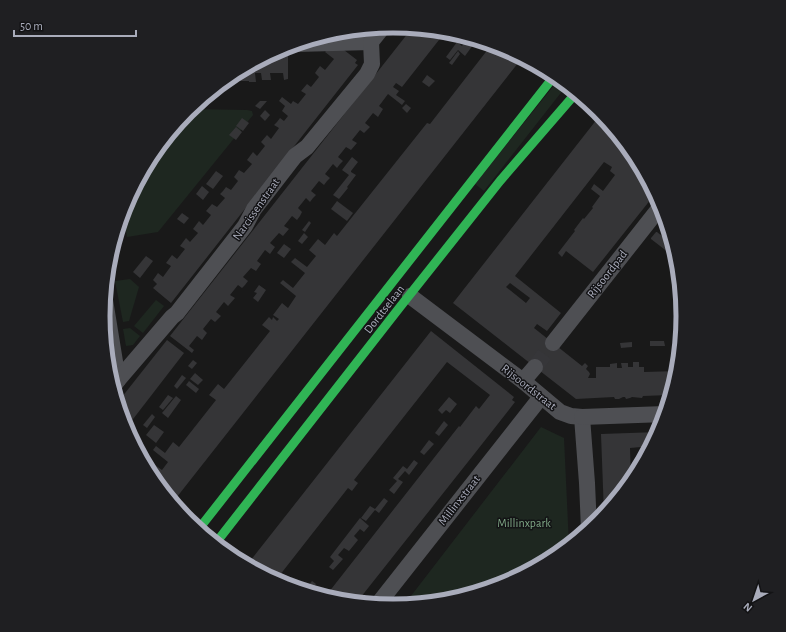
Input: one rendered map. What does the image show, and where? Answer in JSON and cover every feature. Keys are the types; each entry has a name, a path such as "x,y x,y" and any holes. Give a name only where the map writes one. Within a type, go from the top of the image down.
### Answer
{"main road":[{"name":"Dordtselaan","path":"202,525 550,81"},
{"name":"Dordtselaan","path":"219,539 500,181 573,97"}],"street":[{"path":"319,43 371,42 378,34"},
{"name":"Narcissenstraat","path":"118,381 177,313 245,226 254,209 290,162 307,146 366,74 372,64 371,42"},
{"name":"Rijsoordpad","path":"553,343 656,213"},
{"name":"Rijsoordstraat","path":"410,296 523,381 560,412 571,416 582,417"},
{"path":"523,381 535,367"},
{"name":"Millinxstraat","path":"382,598 541,397"},
{"path":"589,520 582,417 658,414"}],"green space":[{"path":"555,84 563,90 484,191 475,184"},
{"path":"200,109 252,111 253,115 158,232 127,237 125,225 139,191 148,174 180,129"},
{"path":"130,279 139,287 129,321 123,322 115,281"},
{"path":"156,300 164,306 143,333 134,326"},
{"path":"130,328 140,336 133,345 126,346 123,329"},
{"name":"Millinxpark","path":"541,427 564,438 569,538 518,570 484,584 448,594 409,598"}],"building":[{"path":"407,34 441,37 402,87 396,83 393,87 399,91 396,95 405,101 402,105 388,94 379,106 383,109 378,117 373,113 365,123 370,127 364,133 360,130 352,140 357,143 351,150 346,147 338,157 343,161 337,168 333,164 325,174 330,178 324,185 319,181 311,191 316,195 310,202 306,198 298,208 302,212 297,220 292,216 284,226 289,229 283,236 279,233 270,243 275,247 270,254 265,250 257,261 261,264 256,271 251,268 243,277 248,281 245,285 242,288 238,285 230,295 235,298 228,306 224,302 216,312 221,316 215,322 211,319 203,329 207,333 202,340 197,336 189,346 194,350 192,353 170,336"},
{"path":"457,42 462,46 464,43 473,45 465,56 458,50 450,60 446,57"},
{"path":"327,50 344,50 357,60 355,63 358,65 171,303 153,288 157,284 153,280 158,273 163,277 171,266 166,263 172,255 177,259 185,249 180,246 186,238 190,242 198,233 193,229 199,221 203,225 211,215 206,211 212,204 217,207 225,198 220,194 226,187 231,190 238,181 234,177 239,170 244,173 252,164 247,160 253,152 257,156 265,146 261,142 267,135 271,139 279,128 274,125 280,118 284,121 288,116 282,111 285,106 279,101 282,97 291,104 293,101 298,104 306,94 301,91 307,84 311,87 319,77 315,73 320,66 325,70 334,59 325,52"},
{"path":"488,50 519,62 176,498 154,466 155,465 162,470 168,462 153,450 156,446 165,453 173,442 179,447 216,400 209,395 218,384 224,389 270,331 262,325 269,317 272,320 273,317 277,321 279,319 273,315 282,303 288,308 296,296 280,283 283,280 293,288 305,273 291,262 295,258 307,267 316,256 309,250 318,239 325,245 334,233 337,236 427,123 430,124"},
{"path":"458,51 460,54 452,65 449,63"},
{"path":"288,54 288,79 284,80 283,73 270,73 271,80 262,80 261,73 255,73 256,82 239,81 239,79 268,62"},
{"path":"427,75 435,81 429,87 422,82"},
{"path":"260,101 267,101 260,109 255,106"},
{"path":"406,104 411,108 407,113 402,108"},
{"path":"265,110 270,115 265,121 260,116"},
{"path":"242,118 249,123 243,131 236,126"},
{"path":"597,120 618,144 638,175 651,200 593,272 566,251 562,257 558,253 583,218 584,219 593,208 592,207 600,196 591,189 594,184 603,191 615,175 610,171 612,167 604,162 515,276 561,313 547,331 537,324 534,328 582,366 585,363 588,366 586,369 590,374 588,378 596,378 596,367 610,367 610,364 617,363 617,368 622,368 621,363 628,363 628,367 633,367 633,362 639,362 639,367 644,367 644,372 671,371 664,395 643,396 642,398 632,397 626,399 623,397 615,399 614,397 576,399 453,303","holes":["510,283 530,298 526,303 506,287"]},
{"path":"236,127 242,132 236,140 229,135"},
{"path":"352,157 358,162 351,171 356,175 339,199 333,195 349,175 342,170"},
{"path":"216,171 223,176 213,189 206,184"},
{"path":"202,186 209,192 203,200 196,194"},
{"path":"337,201 353,213 347,221 331,209"},
{"path":"182,213 189,218 184,224 177,219"},
{"path":"309,221 311,223 305,232 302,230"},
{"path":"657,232 665,238 669,253 651,239"},
{"path":"304,233 308,237 302,244 298,241"},
{"path":"284,244 291,249 284,258 277,253"},
{"path":"146,256 153,261 140,278 133,272"},
{"path":"259,285 266,290 258,302 253,298 257,293 254,292"},
{"path":"431,331 514,397 512,400 515,402 361,597 329,592 459,426 460,427 476,406 479,409 490,395 447,362 354,480 358,483 352,491 348,488 280,575 250,561"},
{"path":"167,340 184,353 131,422 122,397"},
{"path":"650,341 664,341 665,346 650,346"},
{"path":"632,342 632,347 621,348 620,343"},
{"path":"193,360 197,363 192,369 188,366"},
{"path":"195,373 203,380 198,385 190,379"},
{"path":"182,375 186,378 177,389 174,386"},
{"path":"189,381 199,389 196,393 186,385"},
{"path":"168,395 173,398 163,410 159,407"},
{"path":"176,396 181,400 168,418 162,413"},
{"path":"449,397 457,404 450,413 446,410 442,414 438,410"},
{"path":"152,414 155,417 147,428 143,425"},
{"path":"444,421 448,425 439,436 435,433"},
{"path":"154,425 164,432 156,443 146,435"},
{"path":"651,432 643,449 641,447 630,448 631,469 604,505 601,434"},
{"path":"429,440 434,444 424,455 420,452"},
{"path":"414,460 418,463 409,475 405,471 398,479 403,482 394,494 389,490 397,481 393,478 403,466 407,469"},
{"path":"384,498 388,501 379,513 375,510 366,521 361,518 370,506 375,509"},
{"path":"360,518 369,526 364,532 360,529 354,536 358,540 349,551 344,548 338,555 343,559 333,570 329,567 334,561 330,557"},
{"path":"312,581 316,584 314,587 308,586"}],"tunnel":[{"path":"535,367 553,343"}],"traffic: fast":[{"path":"202,525 550,81"},
{"path":"219,539 500,181 573,97"}]}
